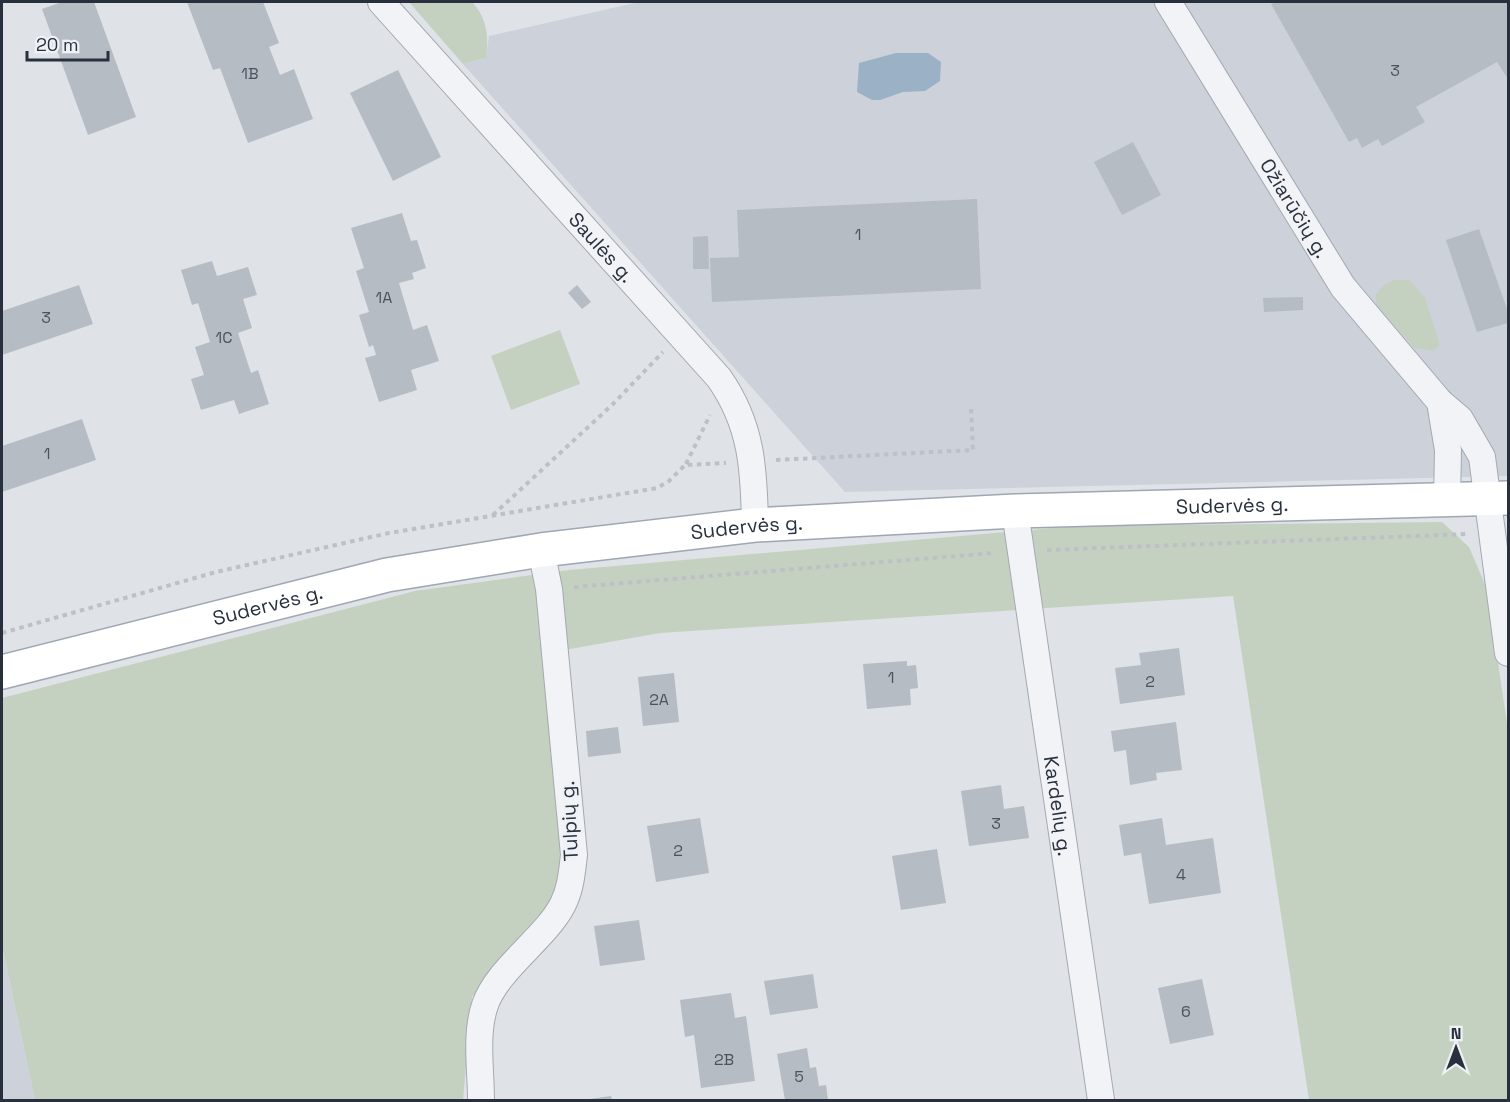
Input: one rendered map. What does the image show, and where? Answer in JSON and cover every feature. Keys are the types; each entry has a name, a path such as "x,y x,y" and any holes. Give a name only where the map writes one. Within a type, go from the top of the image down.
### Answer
{"main road":[{"name":"Sudervės g.","path":"2,672 387,575 541,550 755,525 1015,511 1498,498"}],"street":[{"name":"Saulės g.","path":"381,2 719,378 735,401 746,431 752,461 755,525"},
{"name":"Ožiarūčių g.","path":"1168,2 1344,287 1440,402 1460,419 1482,457 1498,498 1509,653"},
{"path":"1440,402 1448,450 1447,499"},
{"name":"Kardelių g.","path":"1015,511 1101,1101"},
{"name":"Tulpių g.","path":"482,1101 480,1024 485,1003 562,905 570,884 574,855 549,589 541,550"}],"path":[{"path":"493,516 612,405 680,334"},
{"path":"2,633 216,572 389,533 657,488 669,481 685,465 716,404 719,378"},
{"path":"685,465 973,450 971,409"}],"shaded area":[{"path":"639,2 1508,2 1508,476 845,492 463,64 486,58 489,36"},
{"path":"2,947 35,1100 2,1100"}],"green space":[{"path":"409,2 472,2 486,28 486,58 463,64"},
{"path":"1394,280 1410,280 1425,298 1440,345 1434,351 1414,348 1376,305 1376,295 1383,286"},
{"path":"560,330 580,384 511,410 491,356"},
{"path":"1442,522 1469,547 1487,589 1508,730 1508,1100 1309,1100 1233,596 660,633 542,654 562,810 558,897 472,997 463,1100 35,1100 2,946 2,698 415,591 569,570 1077,526"}],"water":[{"path":"896,53 928,53 941,62 940,81 925,91 903,92 880,100 872,100 857,92 859,63"}],"building":[{"path":"62,2 94,2 136,117 88,135 42,9"},
{"path":"187,2 263,2 279,43 269,47 280,75 294,69 313,119 248,143 220,68 213,70"},
{"path":"1276,2 1508,2 1508,79 1497,62 1416,107 1425,122 1382,146 1378,139 1362,148 1357,138 1349,142 1271,4"},
{"path":"398,70 441,157 393,181 350,93"},
{"path":"1133,142 1161,195 1122,215 1094,162"},
{"path":"977,199 981,289 712,302 710,258 739,257 737,210"},
{"path":"402,213 411,241 417,240 426,268 412,273 414,279 399,283 413,330 427,325 439,361 411,370 417,390 379,402 365,358 376,355 373,345 369,347 359,315 369,312 356,271 364,268 351,228"},
{"path":"1479,229 1508,312 1508,323 1477,332 1446,240"},
{"path":"708,236 709,269 693,269 693,237"},
{"path":"212,261 217,276 248,267 257,295 243,299 252,328 238,333 251,373 258,370 269,404 239,414 234,400 201,410 191,379 204,375 195,347 210,342 198,303 192,305 181,270"},
{"path":"79,285 93,324 2,355 2,311"},
{"path":"577,285 591,302 582,309 568,293"},
{"path":"1303,297 1303,310 1264,312 1263,298"},
{"path":"82,419 96,460 2,492 2,446"},
{"path":"1179,648 1185,695 1120,704 1115,668 1141,665 1139,653"},
{"path":"907,661 907,666 916,665 918,688 910,689 911,705 867,709 863,664"},
{"path":"674,673 679,722 643,726 638,677"},
{"path":"1176,722 1182,770 1156,773 1157,780 1130,785 1126,750 1114,752 1111,731"},
{"path":"618,727 621,753 588,757 586,731"},
{"path":"1001,785 1004,809 1024,806 1029,838 969,846 961,791"},
{"path":"700,818 709,873 656,882 647,826"},
{"path":"1162,818 1166,845 1213,838 1221,893 1149,904 1141,853 1124,856 1119,825"},
{"path":"937,849 946,903 901,910 892,856"},
{"path":"639,920 645,960 600,966 594,926"},
{"path":"813,974 818,1008 770,1015 764,981"},
{"path":"1202,979 1214,1035 1170,1044 1158,988"},
{"path":"731,993 735,1018 746,1016 755,1081 701,1088 694,1035 685,1037 680,1000"},
{"path":"807,1048 810,1068 816,1067 819,1086 826,1085 828,1100 785,1100 777,1054"},
{"path":"611,1096 612,1100 590,1100 590,1099"}]}
